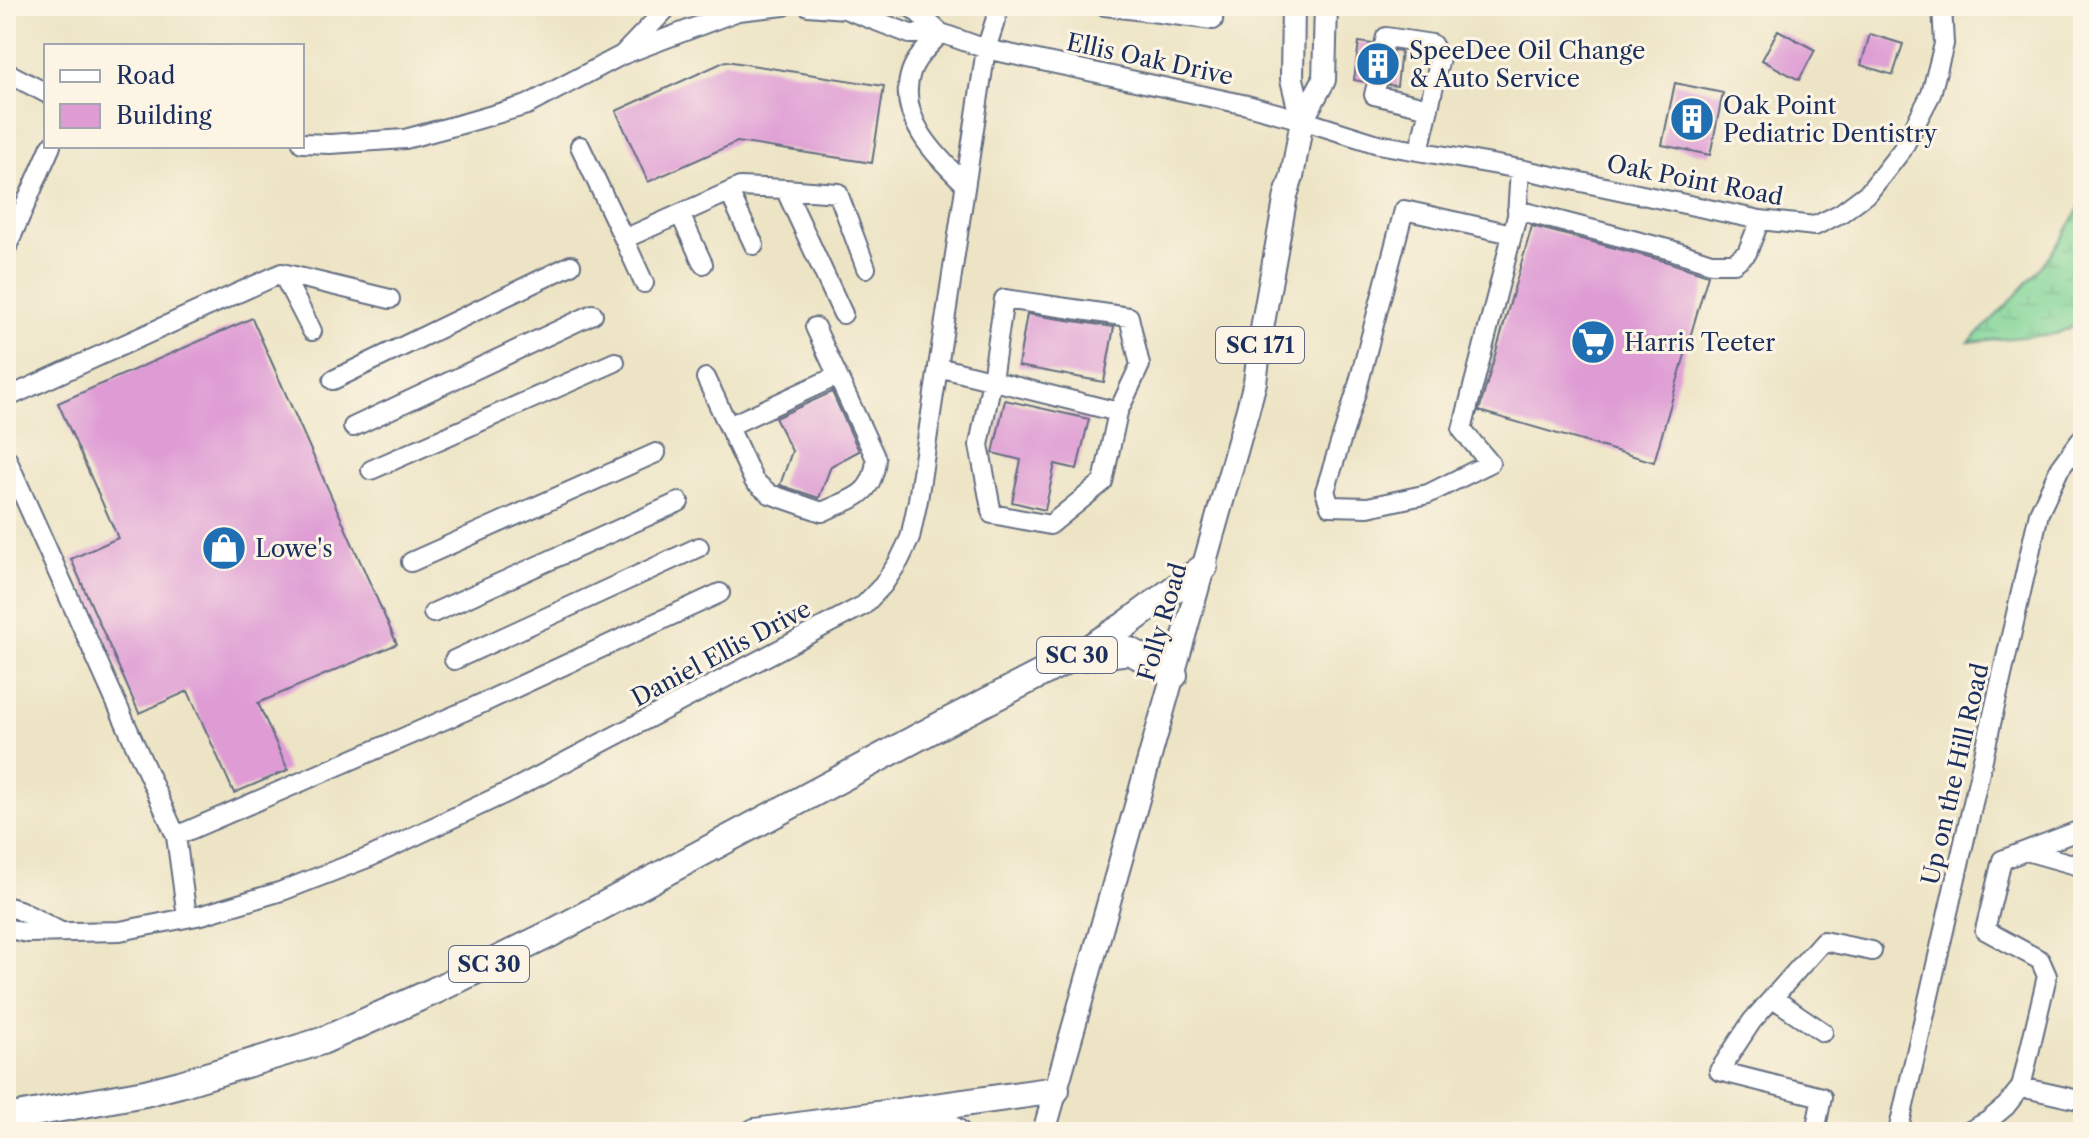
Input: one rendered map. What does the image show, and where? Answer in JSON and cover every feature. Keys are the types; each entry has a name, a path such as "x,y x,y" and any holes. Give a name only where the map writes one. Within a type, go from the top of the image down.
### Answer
{"highway":[{"name":"SC 30","path":"6,1118 145,1093 322,1041 434,991 550,934 1071,658 1124,626 1204,567"},
{"path":"1071,658 1130,651 1174,675"},
{"path":"755,1132 1056,1090"},
{"path":"915,1109 956,1132"}],"main road":[{"name":"Folly Road","path":"1293,6 1292,79 1302,120"},
{"name":"Folly Road","path":"1044,1132 1255,382 1263,323 1302,120 1324,80 1326,6"}],"street":[{"path":"622,55 669,6"},
{"path":"304,143 405,139 465,123 527,105 622,55 738,11 784,6"},
{"name":"Ellis Oak Drive","path":"808,6 845,9 910,34 941,33"},
{"name":"Ellis Oak Drive","path":"907,6 941,33 986,49 1247,105 1302,120"},
{"name":"Daniel Ellis Drive","path":"6,928 27,933 120,931 187,917 282,891 370,857 510,791 864,605 883,585 910,538 986,49 1000,6"},
{"path":"1105,6 1213,20 1214,6"},
{"name":"Oak Point Road","path":"1302,120 1378,144 1520,169 1760,220 1815,226 1841,213 1869,192 1902,150 1931,94 1944,44 1942,6"},
{"path":"941,33 921,53 911,71 907,96 914,122 935,156 965,184"},
{"path":"1384,45 1386,37 1432,44 1440,57 1419,151"},
{"path":"6,72 44,92"},
{"path":"1377,83 1374,95 1429,108"},
{"path":"580,146 644,283"},
{"path":"6,249 50,148"},
{"path":"1512,234 1404,210 1356,393 1325,491 1330,506 1368,507 1428,494 1490,463 1462,430 1512,234 1520,169"},
{"path":"624,239 740,187 838,193 866,268"},
{"path":"785,189 843,314"},
{"path":"729,192 754,245"},
{"path":"1517,210 1711,263 1734,263 1747,253 1760,220"},
{"path":"680,214 703,264"},
{"path":"333,380 571,265"},
{"path":"282,273 312,331"},
{"path":"6,398 282,273 390,299"},
{"path":"1004,299 1129,317 1140,365 1118,412 1103,482 1093,491 1050,525 992,514 979,445 1004,299"},
{"path":"353,427 593,314"},
{"path":"706,378 754,481 770,494 822,512 865,491 875,475 876,459 815,327"},
{"path":"371,470 615,362"},
{"path":"938,367 1118,412"},
{"path":"729,426 837,376"},
{"name":"Up on the Hill Road","path":"1898,1132 2039,513 2059,470 2083,437"},
{"path":"411,562 656,453"},
{"path":"6,457 176,836 187,917"},
{"path":"433,613 679,502"},
{"path":"454,660 699,547"},
{"path":"176,836 474,707 720,593"},
{"path":"1968,1132 2006,1106 2021,1087 2047,976 2040,960 1985,930 2002,860 2083,829"},
{"path":"2026,851 2083,867"},
{"path":"6,906 62,933"},
{"path":"1815,1132 1822,1097 1719,1071 1752,1021 1823,941 1872,951"},
{"path":"1773,998 1823,1032"},
{"path":"2021,1087 2083,1101"}],"green space":[{"path":"2083,200 2083,322 2055,334 1969,342 2018,293 2047,258"}],"building":[{"path":"1778,30 1815,50 1799,80 1762,60"},
{"path":"1870,34 1903,44 1893,75 1861,65"},
{"name":"SpeeDee Oil Change & Auto Service","path":"1359,42 1372,44 1375,53 1382,57 1394,50 1401,51 1397,86 1389,85 1386,75 1379,71 1369,74 1365,82 1354,80"},
{"path":"726,61 884,86 872,163 737,142 648,182 616,111"},
{"name":"Oak Point Pediatric Dentistry","path":"1675,83 1723,93 1710,155 1662,145"},
{"name":"Harris Teeter","path":"1532,226 1708,275 1654,462 1479,411"},
{"path":"1027,314 1114,327 1104,382 1018,366"},
{"name":"Lowe's","path":"252,318 397,644 258,703 288,770 234,793 188,691 139,713 71,559 118,538 58,403"},
{"path":"832,392 859,451 831,466 819,498 780,485 792,451 775,418"},
{"path":"1005,400 1089,419 1077,469 1055,464 1045,510 1012,502 1021,460 993,453"}],"tunnel":[{"path":"1377,83 1384,45"}],"place":[{"name":"SpeeDee Oil Change & Auto Service","path":"1378,64"},
{"name":"Oak Point Pediatric Dentistry","path":"1692,119"},
{"name":"Harris Teeter","path":"1593,342"},
{"name":"Lowe's","path":"224,548"}]}
